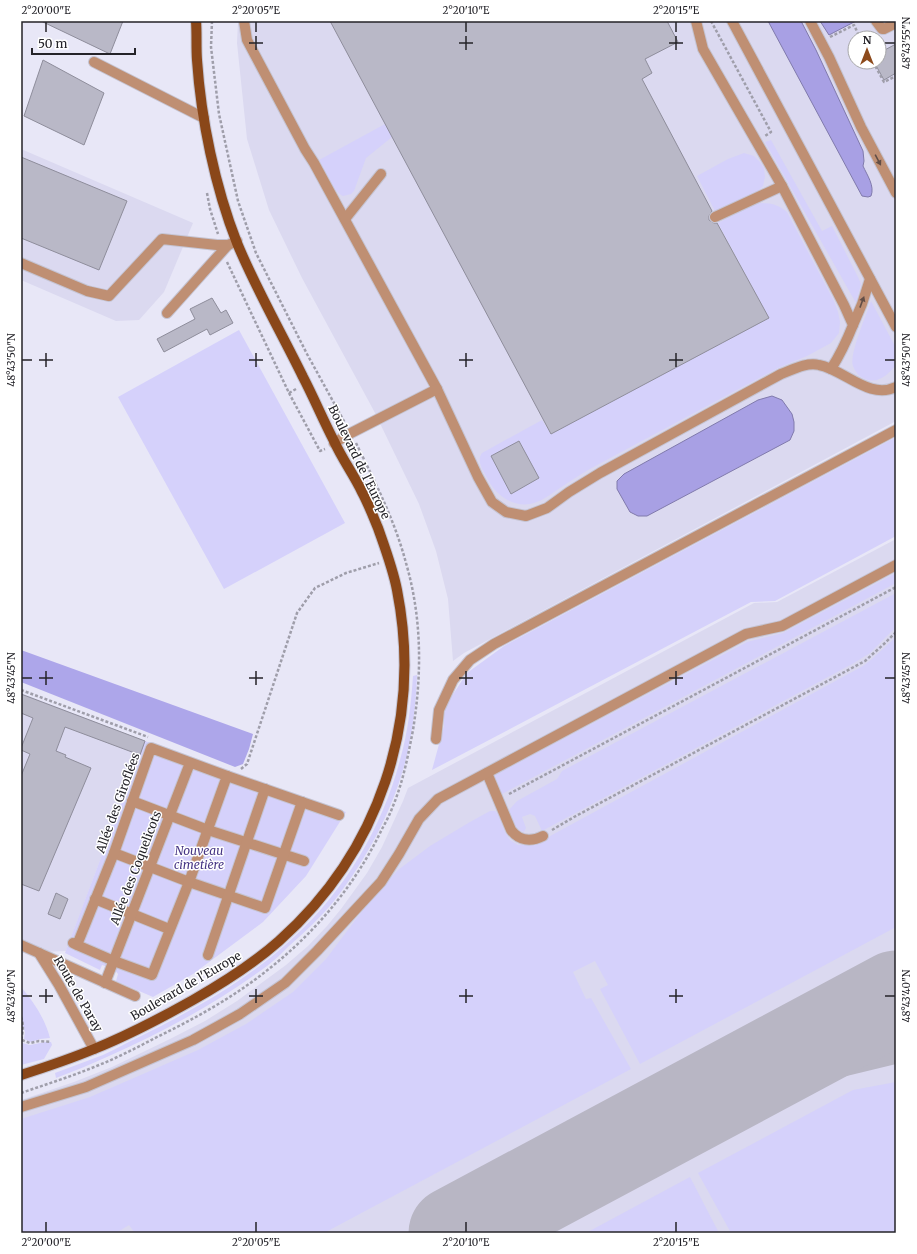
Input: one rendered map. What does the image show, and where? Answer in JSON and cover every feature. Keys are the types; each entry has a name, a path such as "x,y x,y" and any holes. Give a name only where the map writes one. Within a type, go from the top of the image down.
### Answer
{"main road":[{"name":"Boulevard de l'Europe","path":"21,1075 94,1049 130,1033 234,975 278,942 314,905 330,886 355,849 377,804 386,780 397,740 404,701 404,643 397,589 389,560 377,527 363,493 334,443 304,377 232,243 204,118 197,60 196,21"}],"street":[{"path":"244,21 247,40 260,66 437,389 478,477 492,502 506,512 526,516 548,508 569,492 600,473 781,374 807,365 819,365 831,369 876,391 888,390 896,387"},
{"path":"696,21 703,49 782,186 853,325"},
{"path":"732,21 798,141 896,327"},
{"path":"810,21 861,127 896,193"},
{"path":"876,21 882,29 896,23"},
{"path":"94,62 204,118"},
{"path":"345,219 381,174"},
{"path":"715,217 782,186"},
{"path":"21,263 87,291 109,296 162,240 232,243"},
{"path":"167,313 200,277 207,267 232,243"},
{"path":"831,369 848,338 862,304 870,279"},
{"path":"334,443 350,433 437,389"},
{"path":"436,739 439,710 453,680 470,660 494,644 896,430"},
{"path":"21,1107 86,1087 193,1040 240,1014 286,983 381,882 419,818 438,799 746,634 782,626 896,565"},
{"name":"Allée des Giroflées","path":"151,748 227,776 189,882 152,974 114,961 75,944 114,853 151,748"},
{"name":"Allée des Coquelicots","path":"105,983 190,763"},
{"path":"487,773 511,830 515,836 533,840 543,836"},
{"path":"227,776 339,815"},
{"path":"208,955 265,789"},
{"path":"132,801 208,830 304,861"},
{"path":"114,853 189,882 266,908 302,802"},
{"path":"95,900 169,929"},
{"name":"Route de Paray","path":"21,945 135,996"},
{"name":"Route de Paray","path":"38,953 59,985 94,1049"}],"path":[{"path":"21,1093 101,1064 142,1045 207,1011 259,977 297,945 326,915 345,892 361,868 376,841 393,806 408,755 417,706 420,646 416,606 407,564 394,523 376,485 256,253 238,201 219,114 211,47 212,21"},
{"path":"711,21 771,132 756,141"},
{"path":"821,42 854,25 856,30"},
{"path":"876,70 884,82 896,76"},
{"path":"289,393 320,452 334,443"},
{"path":"236,770 242,769 248,764 297,613 315,588 346,573 389,560"},
{"path":"498,800 896,587"},
{"path":"543,836 581,813 865,661 896,632"},
{"path":"21,690 154,740"},
{"path":"21,1017 23,1023 21,1040 30,1043 39,1041 51,1042"}],"shaded area":[{"path":"238,21 896,21 896,421 464,653 453,661 448,599 436,551 419,504 374,411 302,278 269,210 247,139 237,43"},
{"path":"768,21 801,21 863,151 863,166 871,184 871,196 862,196"},
{"path":"820,21 856,21 829,35"},
{"path":"21,149 193,223 164,292 139,320 116,321 21,280"},
{"path":"772,396 782,400 792,414 794,431 790,440 647,516 638,516 630,512 617,489 617,481 624,474 758,400"},
{"path":"896,539 896,1233 21,1233 21,1100 112,1067 170,1039 205,1021 237,1001 286,965 308,946 327,926 367,873 382,847 408,788 754,603 777,602"},
{"path":"21,650 253,734 243,764 235,767 21,682"},
{"path":"21,693 145,741 66,951 21,953"}],"green space":[{"path":"385,124 392,137 366,158 354,191 351,194 343,196 335,190 319,160"},
{"path":"771,140 822,231 832,226 861,284 856,303 765,142"},
{"path":"744,153 754,156 764,168 765,177 763,186 757,192 717,215 697,176 728,159"},
{"path":"761,203 772,204 787,212 834,301 838,312 840,322 839,333 831,343 807,356 778,368 588,470 538,502 530,504 516,503 499,494 490,484 481,466 480,456 482,453 542,420 551,434 769,318 718,223 753,205","holes":["519,442 539,478 511,493"]},
{"path":"871,301 896,348 896,365 884,377 872,381 863,378 857,373 853,366 852,360 859,334"},
{"path":"239,330 345,523 224,589 118,397"},
{"path":"896,437 896,536 775,601 751,602 432,770 444,726 444,708 467,673 504,646"},
{"path":"896,573 896,583 502,794 493,776 747,642 783,633"},
{"path":"896,593 896,629 893,630 870,653 854,663 542,831 535,816 530,814 522,817 526,828 524,832 515,826 509,810 517,801 557,779 562,771"},
{"path":"896,637 896,927 640,1064 600,989 608,985 595,961 573,972 586,999 591,998 631,1069 324,1233 135,1233 129,1225 116,1233 21,1233 21,1119 90,1097 198,1050 246,1024 293,992 326,959 372,898 398,870 430,846 470,822 490,811 495,811 498,814 510,840 518,845 538,844 863,666"},
{"path":"417,675 411,738 401,778 394,797 378,833 368,851 346,885 329,907 313,924 267,966 210,1004 130,1047 56,1078 55,1073 108,1053 163,1025 223,991 242,979 278,951 313,918 346,878 360,856 383,809 393,785 403,750 409,718 413,676"},
{"name":"Nouveau cimetière","path":"145,741 246,778 346,812 306,876 263,922 193,974 153,997 116,981 118,974 114,969 102,965 100,970 65,953"},
{"path":"21,987 38,1011 50,1038 31,1042 24,1039 25,1032 23,1027 21,1037"},
{"path":"51,1042 52,1045 44,1059 21,1065 22,1043 30,1045"},
{"path":"896,1082 896,1233 731,1233 698,1173 853,1090"},
{"path":"690,1177 719,1233 586,1233"}],"building":[{"path":"41,21 123,21 110,54"},
{"path":"330,21 667,21 678,42 645,59 652,73 642,79 712,211 709,216 709,220 717,223 769,318 551,434"},
{"path":"896,44 896,73 884,80 878,70 887,70 887,49"},
{"path":"43,60 104,93 84,145 24,116"},
{"path":"21,157 127,201 99,270 21,238"},
{"path":"212,298 221,313 226,310 233,323 210,335 207,329 164,352 157,339 195,319 190,309"},
{"path":"519,441 539,478 511,494 491,456"},
{"path":"21,694 145,741 140,755 65,727 56,751 66,755 65,757 91,768 39,891 21,884 21,776 30,754 21,750 21,748 33,718 21,713"},
{"path":"56,893 68,899 60,919 48,914"}],"taxiway":[{"path":"500,1233 550,1195 660,1123 738,1092 830,1061 896,1045"}],"runway":[{"path":"455,1233 896,997"}]}
